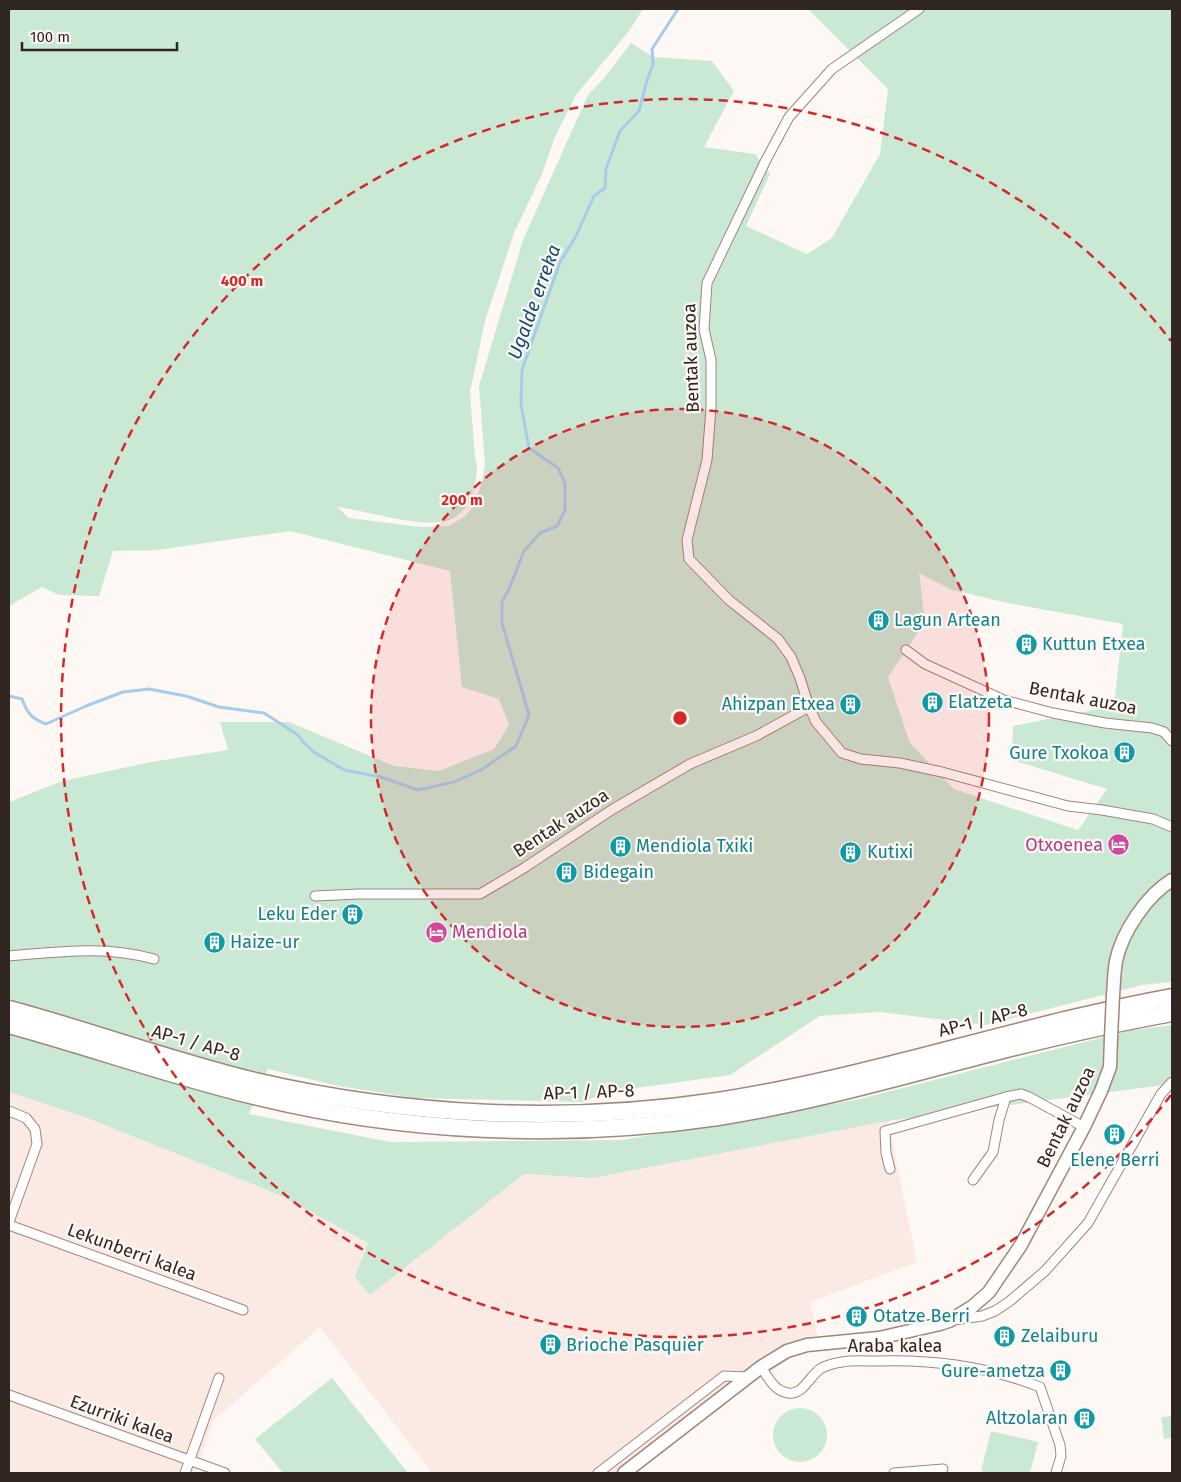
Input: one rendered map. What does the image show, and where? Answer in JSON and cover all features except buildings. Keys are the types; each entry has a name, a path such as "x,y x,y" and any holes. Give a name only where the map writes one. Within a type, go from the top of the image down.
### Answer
{"highway":[{"name":"AP-1 / AP-8","path":"9,1009 215,1070 297,1090 421,1108 463,1112 547,1114 631,1111 698,1104 756,1095 838,1077 1097,1012 1172,997"},
{"name":"AP-1 / AP-8","path":"9,1025 211,1086 302,1107 420,1124 547,1130 589,1129 674,1122 759,1110 842,1093 1006,1049 1128,1021 1172,1013"}],"street":[{"name":"Bentak auzoa","path":"919,9 832,69 789,117 766,160 708,283 704,329 712,360 712,408 707,460 687,540 689,559 730,600 778,639 791,657 816,722 842,753 851,757 900,763 1068,806 1153,819 1172,827"},
{"name":"Bentak auzoa","path":"906,650 925,664 1004,700 1053,713 1105,723 1152,728 1164,732 1172,741"},
{"name":"Bentak auzoa","path":"315,896 480,894 524,868 613,809 690,764 756,736 809,707"},
{"name":"Bentak auzoa","path":"950,1321 972,1307 989,1292 1021,1245 1084,1128 1110,1067 1113,995 1117,960 1129,928 1144,904 1172,880"},
{"path":"9,956 100,949 154,958"},
{"name":"Bentak auzoa","path":"761,1367 787,1351 806,1345 879,1338 950,1321 982,1316 995,1311 1010,1301 1045,1271 1088,1223 1161,1094 1172,1082"},
{"path":"890,1169 886,1153 885,1131 1006,1097 1021,1094 1029,1097 1084,1128"},
{"path":"973,1180 993,1152 999,1120 1006,1097"},
{"path":"9,1111 26,1118 35,1129 37,1144 9,1223"},
{"name":"Lekunberri kalea","path":"9,1223 243,1310"},
{"name":"Araba kalea","path":"761,1367 773,1385 779,1390 787,1392 799,1391 822,1368 842,1362 906,1360 985,1369 1015,1377 1040,1387 1060,1444 1062,1456 1056,1473"},
{"path":"624,1473 761,1367"},
{"path":"598,1473 724,1376 748,1377"},
{"path":"185,1473 219,1378"},
{"name":"Ezurriki kalea","path":"9,1395 225,1473"},
{"path":"894,1473 943,1469"}],"shaded area":[{"path":"9,1092 87,1118 277,1194 368,1243 355,1277 370,1294 524,1174 593,1178 888,1121 917,1262 810,1302 820,1348 786,1355 621,1473 432,1473 320,1327 213,1421 195,1473 9,1473"}],"green space":[{"path":"9,9 643,9 629,31 576,95 555,137 542,174 514,233 485,321 470,392 477,471 472,494 467,504 454,518 443,522 430,523 397,519 337,507 349,518 421,527 449,526 464,517 473,507 482,482 485,464 479,386 523,240 588,95 631,43 653,57 712,61 734,91 704,147 755,154 770,174 746,226 807,254 832,238 880,154 888,89 808,9 1172,9 1172,982 1142,985 986,1025 879,1012 820,1016 730,1075 601,1093 585,1102 415,1098 338,1086 268,1069 249,1114 390,1142 622,1140 855,1100 1132,1030 1172,1025 1172,1084 888,1121 593,1178 524,1174 370,1295 355,1277 368,1243 277,1194 87,1118 9,1092 9,802 62,781 151,762 228,750 220,722 289,722 394,766 439,771 494,749 509,725 499,699 462,687 450,571 290,531 157,550 113,551 99,596 59,595 42,587 9,606","holes":["919,573 952,590 1008,603 1123,624 1114,706 1013,726 1012,760 1107,789 1078,830 954,789 910,743 888,677 925,622"]},
{"path":"332,1378 408,1473 283,1473 255,1439"},
{"path":"800,1408 810,1410 819,1416 825,1425 827,1435 825,1445 819,1454 810,1460 800,1462 790,1460 781,1454 775,1445 773,1435 775,1425 781,1416 790,1410"},
{"path":"1172,1416 1172,1438 1164,1439 1161,1417"},
{"path":"991,1431 1038,1442 1030,1473 988,1473 981,1471"}],"waterway":[{"name":"Ugalde erreka","path":"9,696 22,699 31,715 46,724 123,692 149,689 186,696 219,707 264,713 298,735 314,752 344,770 381,777 418,790 454,782 481,770 516,746 529,715 502,623 502,602 524,551 540,533 557,526 565,510 565,483 558,468 529,448 521,405 522,370 560,262 575,238 594,196 605,188 606,169 620,131 639,111 653,64 652,49 678,9"}],"place":[{"name":"Lagun Artean","path":"878,620"},
{"name":"Kuttun Etxea","path":"1026,644"},
{"name":"Elatzeta","path":"932,702"},
{"name":"Ahizpan Etxea","path":"851,704"},
{"name":"Gure Txokoa","path":"1125,753"},
{"name":"Otxoenea","path":"1119,845"},
{"name":"Mendiola Txiki","path":"620,846"},
{"name":"Kutixi","path":"851,852"},
{"name":"Bidegain","path":"567,872"},
{"name":"Leku Eder","path":"353,914"},
{"name":"Mendiola","path":"436,932"},
{"name":"Haize-ur","path":"214,942"},
{"name":"Elene Berri","path":"1115,1135"},
{"name":"Otatze Berri","path":"857,1316"},
{"name":"Zelaiburu","path":"1005,1336"},
{"name":"Brioche Pasquier","path":"550,1345"},
{"name":"Gure-ametza","path":"1061,1371"},
{"name":"Altzolaran","path":"1084,1418"}]}
